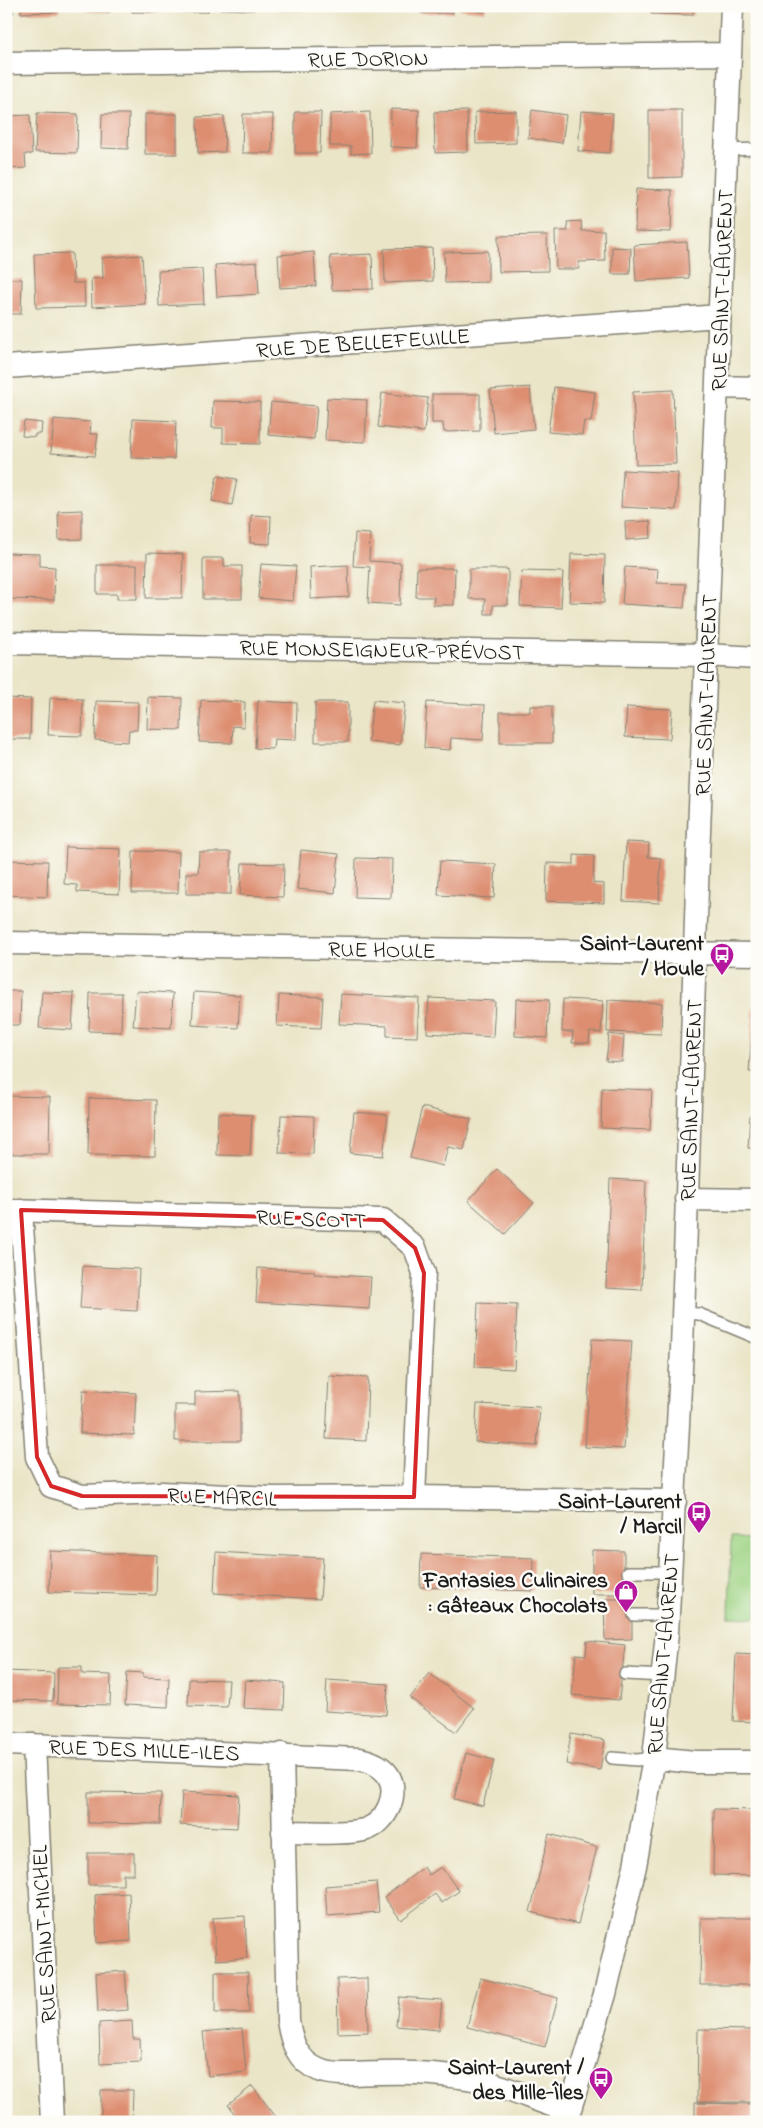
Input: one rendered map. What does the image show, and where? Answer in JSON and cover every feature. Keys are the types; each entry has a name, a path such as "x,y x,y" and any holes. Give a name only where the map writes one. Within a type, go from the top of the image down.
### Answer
{"street":[{"name":"RUE SAINT-LAURENT","path":"568,2116 613,1964 635,1866 654,1758 668,1615 683,1312 706,655 732,6"},
{"name":"RUE DORION","path":"6,63 730,54"},
{"name":"RUE DE BELLEFEUILLE","path":"6,367 720,316"},
{"path":"718,387 757,388"},
{"name":"RUE MONSEIGNEUR-PRÉVOST","path":"6,643 706,655 757,658"},
{"name":"RUE HOULE","path":"6,944 757,954"},
{"path":"686,1199 757,1200"},
{"name":"RUE MARCIL","path":"14,1210 37,1457 51,1486 82,1496 162,1493 273,1498 414,1497 675,1501"},
{"name":"RUE SCOTT","path":"14,1210 383,1220 415,1248 424,1273 414,1497"},
{"name":"RUE DES MILLE-ILES","path":"6,1744 282,1754 359,1759 370,1761 388,1776 392,1785 392,1796 384,1816 367,1829 354,1831 283,1832"},
{"name":"RUE SAINT-MICHEL","path":"34,1745 52,2122"},
{"path":"282,1754 288,2020 290,2036 302,2058 310,2065 329,2072 427,2074 468,2078 502,2086 546,2104 568,2116"},
{"path":"654,1758 695,1762 757,1762"}],"lane":[{"path":"726,150 757,150"},
{"path":"683,1312 699,1314 757,1338"},
{"path":"628,1572 671,1572"},
{"path":"634,1615 668,1615"},
{"path":"625,1674 663,1676"},
{"path":"612,1758 637,1760 654,1758"}],"highlighted area":[{"path":"21,1210 383,1220 415,1248 424,1273 414,1497 82,1496 51,1486 37,1457"}],"green space":[{"path":"731,1538 757,1539 757,1618 729,1617"}],"building":[{"path":"6,6 13,6 13,14 6,14"},
{"path":"21,6 59,6 59,12 21,13"},
{"path":"85,6 110,6 110,12 85,11"},
{"path":"132,6 159,6 159,12 132,12"},
{"path":"182,6 208,6 208,12 182,12"},
{"path":"220,6 254,6 254,10 220,9"},
{"path":"279,6 304,6 304,10 279,10"},
{"path":"327,6 351,6 351,8 327,8"},
{"path":"374,6 402,6 402,8 375,9"},
{"path":"420,6 453,6 453,13 420,13"},
{"path":"460,6 486,6 485,12 460,9"},
{"path":"514,6 554,6 554,8 514,8"},
{"path":"586,6 605,6 605,9"},
{"path":"651,6 693,6 693,15 651,14"},
{"path":"391,109 419,110 417,148 390,147"},
{"path":"532,110 566,115 562,143 528,138"},
{"path":"649,110 682,110 682,177 649,178"},
{"path":"467,111 468,152 435,153 434,112"},
{"path":"516,111 516,143 476,144 475,112"},
{"path":"581,111 613,113 610,153 578,151"},
{"path":"295,112 321,112 320,153 295,153"},
{"path":"370,112 371,153 351,154 351,146 330,146 330,114"},
{"path":"37,113 78,114 77,153 35,152"},
{"path":"102,114 129,114 128,149 101,148"},
{"path":"145,114 177,114 177,154 145,154"},
{"path":"243,114 273,114 272,153 242,153"},
{"path":"30,115 32,154 25,154 26,168 6,169 6,116"},
{"path":"224,116 225,152 198,153 197,117"},
{"path":"636,189 672,190 671,232 635,231"},
{"path":"581,221 582,231 604,230 605,261 579,262 579,269 556,269 555,231 568,231 567,222"},
{"path":"547,235 548,271 499,272 498,236"},
{"path":"687,242 689,278 636,281 634,245"},
{"path":"612,247 631,248 630,274 612,274"},
{"path":"432,248 433,281 385,283 384,249"},
{"path":"488,251 488,282 445,283 444,252"},
{"path":"314,252 316,286 280,288 278,255"},
{"path":"72,253 73,283 84,283 85,307 36,308 34,254"},
{"path":"372,254 373,289 332,290 330,256"},
{"path":"142,255 145,304 92,307 91,279 103,278 102,258"},
{"path":"257,262 259,294 217,297 215,265"},
{"path":"202,269 204,304 159,306 158,271"},
{"path":"6,279 22,279 21,314 6,314"},
{"path":"530,387 534,429 494,433 490,390"},
{"path":"554,387 595,392 591,422 584,421 582,435 548,432"},
{"path":"673,390 676,464 636,465 633,392"},
{"path":"382,393 428,398 424,432 378,427"},
{"path":"432,394 480,394 480,431 444,432 443,423 432,423"},
{"path":"327,398 367,400 365,442 325,440"},
{"path":"213,401 260,402 260,444 223,443 223,428 212,428"},
{"path":"271,402 317,406 314,439 268,435"},
{"path":"54,419 91,422 90,434 98,434 95,456 51,453"},
{"path":"133,419 176,421 174,459 131,458"},
{"path":"24,421 42,423 41,434 35,434 35,437 22,436"},
{"path":"623,470 678,473 676,510 621,507"},
{"path":"217,476 237,479 232,505 212,501"},
{"path":"82,510 82,539 59,540 58,511"},
{"path":"251,515 271,516 270,544 250,543"},
{"path":"650,521 651,538 626,540 625,522"},
{"path":"355,533 370,534 369,561 401,563 400,605 368,603 370,567 353,566"},
{"path":"7,553 40,554 40,566 55,567 54,600 6,599"},
{"path":"147,553 183,554 182,598 146,598"},
{"path":"571,554 605,555 604,603 569,602"},
{"path":"203,558 224,558 224,566 242,566 242,599 203,599"},
{"path":"261,564 296,566 293,601 258,598"},
{"path":"97,565 137,565 137,599 117,599 117,594 97,594"},
{"path":"348,565 349,597 311,599 310,567"},
{"path":"625,567 658,569 657,583 686,584 684,608 622,604"},
{"path":"417,568 455,568 454,605 433,605 434,597 416,597"},
{"path":"469,569 508,569 508,605 493,605 493,614 485,614 485,599 469,599"},
{"path":"522,571 563,572 561,608 520,606"},
{"path":"148,697 182,698 181,730 147,729"},
{"path":"6,698 31,699 30,739 6,739"},
{"path":"50,698 83,699 82,736 48,735"},
{"path":"201,700 245,702 244,727 233,726 232,743 199,742"},
{"path":"373,700 405,703 400,745 368,742"},
{"path":"96,701 138,702 137,730 129,730 128,742 95,740"},
{"path":"258,701 297,703 296,740 274,739 273,749 255,748"},
{"path":"315,702 348,702 348,742 315,742"},
{"path":"427,702 485,705 483,740 451,738 450,750 424,748"},
{"path":"530,706 552,706 552,743 500,743 500,712 530,712"},
{"path":"627,707 672,709 670,739 625,737"},
{"path":"626,842 649,843 648,857 661,858 659,903 623,901"},
{"path":"66,847 121,849 119,894 77,892 77,885 64,884"},
{"path":"301,850 339,854 335,893 297,889"},
{"path":"133,851 179,852 178,893 132,893"},
{"path":"199,852 231,852 231,894 186,894 186,873 198,873"},
{"path":"574,855 594,856 593,883 604,884 604,903 546,901 547,863 574,864"},
{"path":"356,858 392,859 391,898 355,897"},
{"path":"6,860 48,861 47,897 6,895"},
{"path":"440,861 496,864 494,898 438,895"},
{"path":"242,863 284,864 283,897 240,895"},
{"path":"6,991 21,991 20,1025 6,1025"},
{"path":"136,991 173,993 171,1028 133,1026"},
{"path":"42,992 74,993 72,1030 39,1028"},
{"path":"194,992 240,995 238,1028 192,1025"},
{"path":"90,993 122,993 121,1032 89,1031"},
{"path":"341,994 419,998 417,1037 387,1036 387,1026 339,1024"},
{"path":"279,995 323,997 321,1028 277,1026"},
{"path":"429,998 495,1001 493,1037 427,1033"},
{"path":"516,999 549,1000 547,1038 515,1036"},
{"path":"563,999 603,1001 601,1033 590,1032 589,1043 572,1043 573,1032 562,1032"},
{"path":"608,1000 662,1003 661,1034 607,1032"},
{"path":"754,1003 757,1004 757,1072 749,1072"},
{"path":"609,1034 624,1036 622,1062 606,1061"},
{"path":"602,1088 652,1090 650,1130 601,1128"},
{"path":"6,1096 50,1097 49,1154 6,1154"},
{"path":"89,1098 156,1100 155,1156 88,1155"},
{"path":"422,1107 471,1119 464,1150 448,1147 443,1166 410,1158"},
{"path":"354,1112 388,1115 383,1156 350,1153"},
{"path":"218,1113 252,1115 250,1156 217,1155"},
{"path":"281,1115 314,1116 313,1154 279,1153"},
{"path":"750,1116 757,1116 757,1149 748,1148"},
{"path":"497,1169 534,1203 505,1234 468,1201"},
{"path":"610,1179 646,1181 642,1290 606,1288"},
{"path":"83,1266 139,1269 137,1311 80,1308"},
{"path":"258,1268 314,1271 314,1274 371,1277 369,1309 256,1302"},
{"path":"478,1303 517,1305 514,1369 475,1367"},
{"path":"592,1339 632,1341 624,1449 585,1447"},
{"path":"329,1376 368,1378 366,1441 326,1439"},
{"path":"755,1376 757,1376 757,1402 755,1402"},
{"path":"83,1390 136,1393 134,1435 80,1433"},
{"path":"240,1391 240,1441 175,1441 175,1405 195,1405 195,1392"},
{"path":"477,1404 540,1407 537,1446 475,1442"},
{"path":"592,1550 624,1551 624,1594 592,1594"},
{"path":"50,1551 157,1555 156,1595 49,1592"},
{"path":"216,1552 323,1558 320,1599 214,1593"},
{"path":"421,1554 534,1558 533,1591 420,1587"},
{"path":"604,1599 632,1599 632,1639 605,1640"},
{"path":"587,1641 625,1645 619,1700 572,1695 576,1654 586,1655"},
{"path":"736,1654 757,1655 757,1722 733,1721"},
{"path":"58,1667 82,1667 82,1674 111,1675 110,1705 57,1704"},
{"path":"6,1671 54,1673 53,1701 6,1700"},
{"path":"127,1672 143,1673 143,1677 169,1678 168,1707 125,1705"},
{"path":"429,1673 474,1708 456,1732 410,1698"},
{"path":"189,1679 229,1680 227,1707 188,1706"},
{"path":"245,1680 285,1683 284,1710 243,1708"},
{"path":"327,1680 388,1684 386,1715 325,1711"},
{"path":"571,1734 605,1740 600,1770 566,1764"},
{"path":"466,1753 494,1760 483,1806 454,1799"},
{"path":"88,1792 161,1793 160,1824 88,1823"},
{"path":"182,1792 239,1795 237,1828 180,1825"},
{"path":"714,1809 757,1810 757,1876 713,1875"},
{"path":"549,1834 597,1847 578,1924 530,1912"},
{"path":"88,1853 134,1853 134,1874 123,1874 123,1885 88,1885"},
{"path":"424,1867 429,1875 441,1867 459,1891 442,1903 435,1894 401,1920 384,1897"},
{"path":"376,1882 379,1912 327,1916 325,1886"},
{"path":"129,1893 131,1941 97,1943 95,1895"},
{"path":"245,1916 247,1958 216,1960 213,1918"},
{"path":"701,1918 757,1918 757,1948 752,1948 751,1985 700,1985"},
{"path":"125,1971 128,2010 98,2012 96,1973"},
{"path":"215,1972 248,1972 249,2013 215,2013"},
{"path":"367,1978 368,2032 338,2033 337,1979"},
{"path":"480,1978 558,1998 545,2047 467,2027"},
{"path":"399,1997 442,2000 439,2030 396,2026"},
{"path":"132,2021 133,2039 140,2039 141,2062 100,2064 99,2023"},
{"path":"242,2028 246,2072 208,2076 203,2032"},
{"path":"698,2029 754,2030 754,2102 697,2102"},
{"path":"6,2072 8,2072 12,2122 6,2122"},
{"path":"252,2086 280,2122 229,2122 236,2116 228,2105"},
{"path":"101,2090 133,2090 132,2122 101,2122"},
{"path":"695,2103 752,2104 752,2122 695,2122"}],"place":[{"name":"Saint-Laurent / Houle","path":"722,976"},
{"name":"Saint-Laurent / Marcil","path":"699,1534"},
{"name":"Fantasies Culinaires : Gâteaux Chocolats","path":"626,1613"},
{"name":"Saint-Laurent / des Mille-Îles","path":"601,2100"}]}
